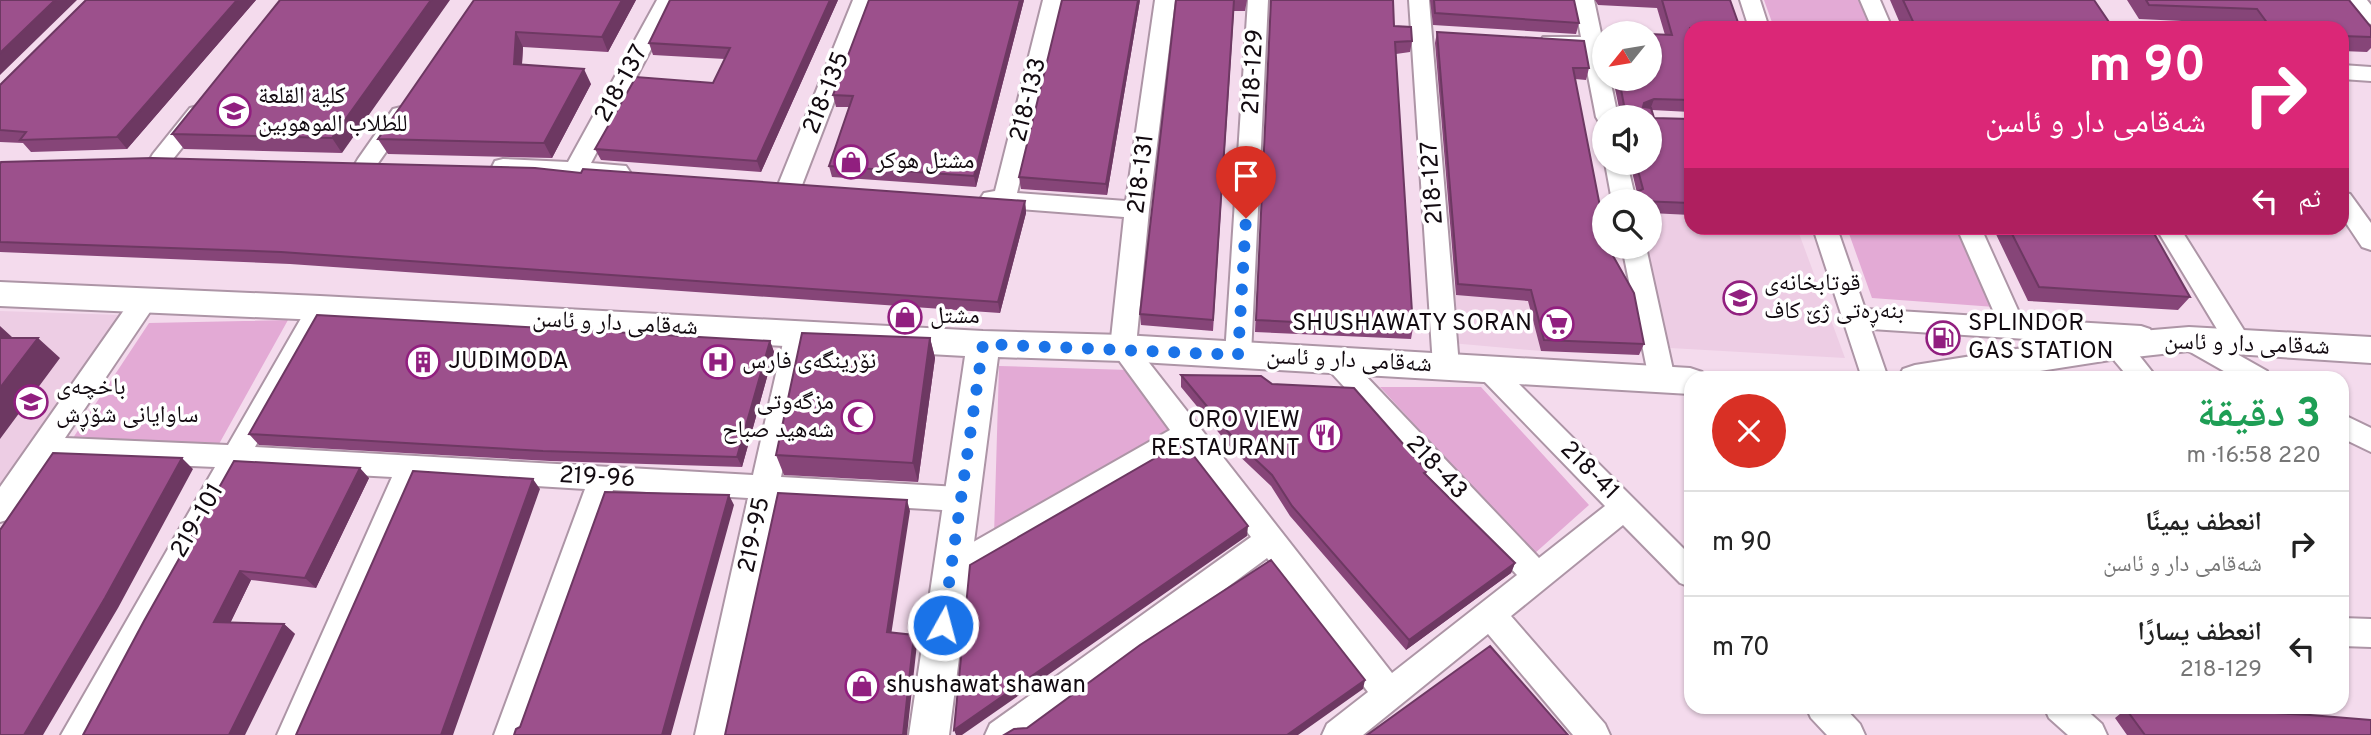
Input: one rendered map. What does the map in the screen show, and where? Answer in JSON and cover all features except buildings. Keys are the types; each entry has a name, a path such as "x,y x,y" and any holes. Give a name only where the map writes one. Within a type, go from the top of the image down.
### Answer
{"street":[{"name":"218-137","path":"576,169 667,0"},
{"name":"218-135","path":"790,185 863,0"},
{"name":"218-133","path":"1004,200 1053,0"},
{"name":"218-131","path":"1123,348 1137,210 1165,0"},
{"name":"218-129","path":"1238,355 1258,0"},
{"name":"218-127","path":"1419,0 1429,34 1446,366"},
{"path":"1584,0 1604,105"},
{"path":"1750,0 1757,21"},
{"path":"1870,0 1879,21"},
{"path":"2356,0 2371,18"},
{"path":"1527,40 1591,44"},
{"path":"2349,72 2371,74"},
{"path":"161,159 212,96"},
{"path":"366,164 412,97"},
{"path":"133,160 188,160"},
{"path":"338,163 394,164"},
{"path":"478,166 643,174"},
{"path":"763,183 817,187"},
{"path":"964,197 1137,210"},
{"path":"2349,210 2371,241"},
{"path":"1827,235 1873,371"},
{"path":"1972,235 2014,329"},
{"path":"2172,235 2238,342"},
{"path":"1638,259 1676,380"},
{"name":"شەقامی دار و ئاسن","path":"0,294 320,308 983,344 1123,348 1676,380"},
{"path":"0,509 145,300"},
{"name":"219-101","path":"77,735 320,308"},
{"path":"1855,318 2189,339 2246,371"},
{"name":"219-95","path":"711,735 798,334"},
{"name":"شەقامی دار و ئاسن","path":"1959,371 2117,346 2189,339 2371,349"},
{"path":"929,735 959,499 983,344"},
{"path":"2117,346 2138,371"},
{"path":"1123,348 1389,694"},
{"name":"218-43","path":"1335,360 1537,577"},
{"name":"218-41","path":"1488,369 1684,568"},
{"path":"2349,429 2371,442"},
{"path":"950,570 1188,433"},
{"name":"219-96","path":"42,449 137,451 959,499"},
{"path":"293,735 411,467"},
{"path":"510,735 603,479"},
{"path":"1338,735 1625,507"},
{"path":"1001,735 1270,540"},
{"path":"1490,614 1594,735"},
{"path":"2349,632 2371,633"},
{"path":"1829,714 1849,735"},
{"path":"2068,714 2091,735"}],"shaded area":[{"path":"1764,0 1869,0 1878,21 1772,21"},
{"name":"قوتابخانەی بنەڕەتی ژێ کاف","path":"1662,214 1684,215 1684,235 1800,235 1845,358 1670,348 1647,259 1662,259"},
{"path":"1850,235 1965,235 1995,307 1872,298"},
{"path":"1447,294 1528,299 1541,351 1451,343"},
{"name":"باخچەی ساوایانی شۆڕش","path":"0,311 122,315 0,490"},
{"path":"288,320 219,444 69,444 149,323"},
{"path":"999,366 1129,370 1183,426 994,536"},
{"path":"1380,387 1481,387 1589,505 1534,554"}],"place":[{"name":"کلیة القلعة للطلاب الموهوبین","path":"234,111"},
{"name":"مشتل هوكر","path":"851,162"},
{"name":"قوتابخانەی بنەڕەتی ژێ کاف","path":"1740,298"},
{"name":"مشتل","path":"905,317"},
{"name":"SHUSHAWATY SORAN","path":"1557,324"},
{"name":"SPLINDOR GAS STATION","path":"1943,338"},
{"name":"JUDIMODA","path":"423,362"},
{"name":"نۆرینگەی فارس","path":"718,362"},
{"name":"باخچەی ساوایانی شۆڕش","path":"31,402"},
{"name":"مزگه‌وتی شه‌هید صباح","path":"858,417"},
{"name":"ORO VIEW RESTAURANT","path":"1325,435"},
{"name":"shushawat shawan","path":"862,686"}],"route":[{"path":"943,625 983,344 1238,355 1246,218"}]}
